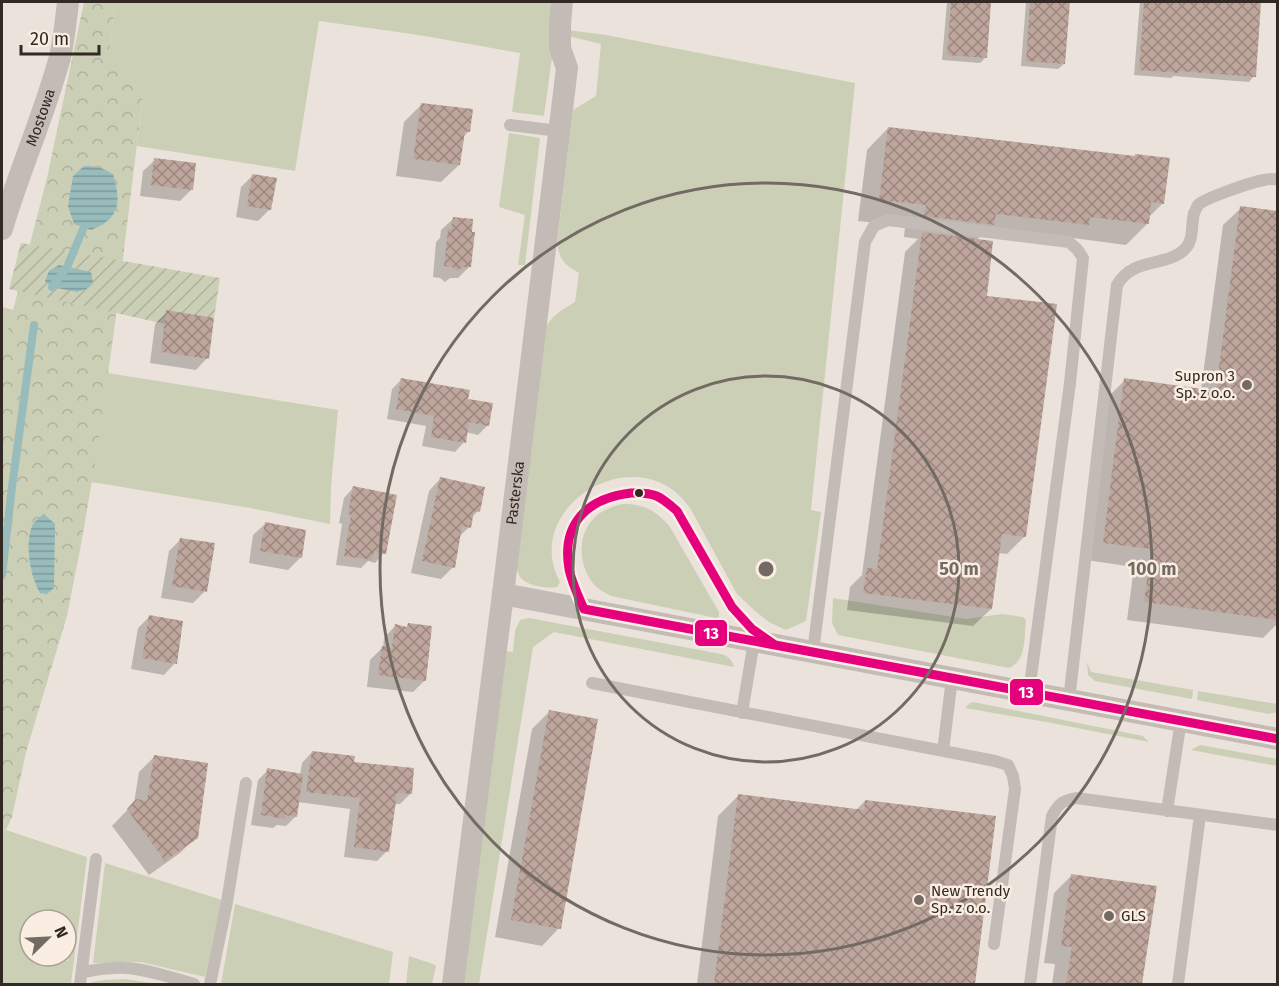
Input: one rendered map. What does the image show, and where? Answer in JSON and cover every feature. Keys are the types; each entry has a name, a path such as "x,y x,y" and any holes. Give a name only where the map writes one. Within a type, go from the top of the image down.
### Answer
{"street":[{"name":"Mostowa","path":"2,229 7,195 39,121 60,56 68,2"},
{"name":"Pasterska","path":"453,984 567,68 560,48 562,2"},
{"path":"503,594 1278,739"}],"lane":[{"path":"510,124 559,131"},
{"path":"1069,700 1117,285 1123,275 1133,268 1168,258 1185,249 1190,242 1194,212 1199,204 1215,196 1263,180 1278,178"},
{"path":"813,652 865,242 874,226 888,220 1069,242 1083,258 1070,383 1029,692"},
{"path":"584,609 574,587 569,569 568,552 575,524 584,512 594,502 624,493 652,494 666,500 676,511 725,596 740,617 764,643 742,712"},
{"path":"943,751 952,678"},
{"path":"592,683 1008,765 1016,789 994,944"},
{"path":"1167,811 1181,720"},
{"path":"210,984 227,902 246,783"},
{"path":"1030,984 1052,816 1058,805 1076,798 1278,825"},
{"path":"1178,984 1200,815"},
{"path":"81,978 96,860"},
{"path":"81,978 100,969 124,968 194,984"}],"green space":[{"path":"84,2 115,2 109,53 143,95 114,331 82,539 67,616 26,752 12,817 6,830 2,831 2,353 47,178"},
{"path":"115,2 554,2 553,50 544,116 512,112 520,53 419,35 319,21 295,171 137,146 143,95 109,53"},
{"path":"568,30 606,35 855,83 811,510 821,512 806,621 786,630 769,622 737,594 690,508 668,487 642,478 616,479 590,489 570,506 556,528 552,554 560,582 557,587 534,585 522,579 518,572 516,564 546,327 555,315 575,302 579,273 564,261 557,243 573,110 596,96 601,44 568,36"},
{"path":"509,133 540,138 525,265 518,265 525,215 499,207"},
{"path":"21,243 220,278 214,318 165,324 9,289"},
{"path":"2,307 80,327 76,368 338,410 330,524 250,508 2,466"},
{"path":"622,504 649,509 670,527 719,612 719,617 611,596 594,584 584,565 583,536 592,520 600,513"},
{"path":"833,598 966,619 1002,614 1023,617 1026,620 1022,654 1015,665 1009,668 838,635 832,623"},
{"path":"529,618 721,654 729,658 734,667 554,632 533,647 479,984 461,984 505,651 513,652 515,631 520,620"},
{"path":"1087,662 1091,672 1193,690 1192,699 1095,681 1088,675"},
{"path":"1198,691 1277,704 1277,712 1269,714 1197,700"},
{"path":"973,702 1143,736 1149,742 965,708"},
{"path":"1200,745 1277,759 1277,766 1191,750"},
{"path":"6,830 87,857 78,928 78,908 18,908 18,968 73,968 71,984 2,984 2,831"},
{"path":"105,863 222,900 205,977 141,962 93,963"},
{"path":"235,904 393,952 389,984 221,984"},
{"path":"409,956 436,966 432,984 406,984"},
{"path":"125,979 158,984 91,984 105,980"}],"water":[{"path":"84,166 92,166 113,174 117,193 116,208 113,214 108,220 91,230 74,224 68,206 73,176"},
{"path":"59,265 91,272 93,283 77,292 52,287 45,281 49,271"},
{"path":"44,514 55,524 54,588 47,594 40,593 36,586 29,549 30,531 33,524"}],"building":[{"path":"951,2 991,2 987,58 947,55"},
{"path":"1030,2 1070,2 1065,64 1026,61"},
{"path":"1144,2 1261,2 1256,77 1139,70"},
{"path":"421,103 473,109 470,132 465,131 460,165 413,159"},
{"path":"888,127 1135,156 1135,154 1170,158 1164,204 1151,202 1149,224 1090,217 1089,225 996,214 994,225 924,216 926,205 879,200"},
{"path":"154,158 196,163 193,190 151,185"},
{"path":"252,174 277,178 271,210 247,206"},
{"name":"Supron 3 Sp. z o.o.","path":"1240,206 1278,211 1278,620 1144,602 1151,549 1103,543 1124,378 1216,391"},
{"path":"453,217 473,219 472,232 475,232 471,267 463,267 457,271 452,267 444,266 448,229 451,229"},
{"path":"922,232 993,241 987,296 1057,304 1026,537 1002,534 992,609 863,593 867,568 877,569"},
{"path":"166,310 214,318 209,359 161,352"},
{"path":"401,378 470,390 468,399 493,403 489,426 469,422 466,443 431,437 434,416 396,409"},
{"path":"440,477 485,487 480,512 474,511 471,528 462,526 455,568 422,561"},
{"path":"353,486 397,495 386,554 374,551 372,560 344,556"},
{"path":"265,522 306,530 302,558 260,551"},
{"path":"180,538 215,543 207,592 172,586"},
{"path":"149,615 183,621 177,664 142,658"},
{"path":"408,623 432,626 426,681 378,675 382,646 392,648 395,624 407,627"},
{"path":"549,710 598,719 561,929 511,920"},
{"path":"312,751 355,756 354,762 414,768 412,794 397,793 389,852 354,847 360,798 306,792"},
{"path":"154,755 208,763 198,838 165,861 127,809 136,799 147,801"},
{"path":"267,768 303,774 297,817 285,815 285,819 261,815"},
{"path":"738,794 864,810 865,800 996,816 975,984 714,984"},
{"name":"GLS","path":"1071,874 1157,886 1142,984 1066,984 1072,947 1061,946"}],"waterway":[{"path":"52,287 67,267 84,227"},
{"path":"2,575 34,325"}],"transit line":[{"name":"13","path":"631,493 657,496 677,511 732,607 752,629 775,645 584,609 569,569 569,538 574,526 590,507 616,496 631,493"},
{"name":"13","path":"775,645 1278,739"},
{"name":"13","path":"775,645 1278,739"}],"place":[{"name":"Supron 3 Sp. z o.o.","path":"1247,385"},
{"name":"New Trendy Sp. z o.o.","path":"919,900"},
{"name":"GLS","path":"1109,916"}]}
